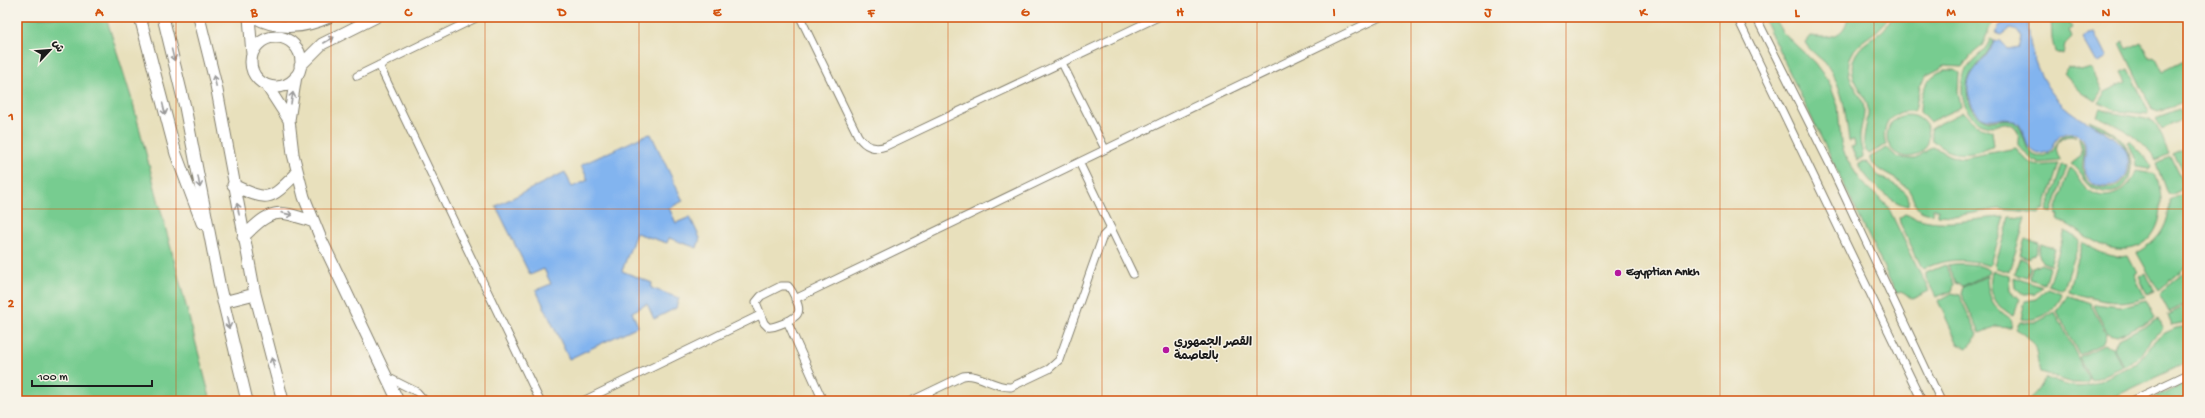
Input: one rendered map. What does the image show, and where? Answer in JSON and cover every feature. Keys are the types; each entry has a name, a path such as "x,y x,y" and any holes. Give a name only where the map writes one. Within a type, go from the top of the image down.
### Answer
{"street":[{"path":"140,17 176,154 190,196 209,237"},
{"path":"163,17 185,107 209,237 223,302 247,401"},
{"path":"199,17 216,85 233,185 255,294 283,401"},
{"path":"249,17 252,70 258,80 267,86 289,120"},
{"path":"254,17 282,26 307,25 329,17"},
{"path":"267,86 283,86 298,71 306,57 322,44 376,17"},
{"path":"357,76 478,17"},
{"path":"800,17 858,136 864,144 873,148 886,146 1158,17"},
{"path":"796,299 1380,17"},
{"path":"1737,17 1922,401"},
{"path":"1756,17 1833,172 1941,401"},
{"path":"280,38 282,26"},
{"path":"252,54 263,41 273,38 280,38 289,42 297,50 298,71 289,120 297,173 314,222 398,401"},
{"path":"1062,63 1106,149"},
{"path":"379,65 540,401"},
{"path":"1079,162 1133,274"},
{"path":"233,185 258,196 267,197 275,194 297,173"},
{"path":"243,237 264,217 273,213 283,213 314,222"},
{"path":"911,401 963,376 970,376 1004,387 1011,387 1053,367 1059,360 1103,236 1111,228"},
{"path":"781,286 790,288 796,299 800,309 799,313 787,321 771,327 766,325 756,305 759,297 781,286"},
{"path":"223,302 255,294"},
{"path":"583,401 760,315"},
{"path":"787,321 823,401"},
{"path":"2131,401 2188,374"},
{"path":"386,376 417,392 425,401"}],"green space":[{"path":"17,17 106,17 132,100 211,401 17,401"},
{"path":"1763,17 1773,17 1783,33 1814,62 1829,82 1838,106 1841,143 1847,160 1863,184 1887,205 1929,291 1912,299 1902,291 1896,293"},
{"path":"1848,17 1888,17 1880,28 1854,50 1849,64 1850,78 1864,108 1860,138 1863,157 1857,160 1851,147 1855,146 1854,140 1849,141 1843,101 1837,82 1826,64 1809,48 1805,42 1810,36 1834,36 1843,30"},
{"path":"1892,17 1999,17 1990,27 1982,46 1970,56 1962,67 1945,66 1927,75 1920,86 1915,110 1902,112 1892,117 1886,125 1884,135 1886,145 1869,154 1864,145 1868,108 1853,76 1853,62 1856,54 1864,44 1884,29 1889,24"},
{"path":"2051,17 2067,17 2072,28 2069,30 2072,38 2065,45 2063,55 2055,52 2052,38"},
{"path":"1990,39 1993,40 1987,53 1973,69 1968,82 1967,95 1973,110 1981,118 1986,120 1991,121 2006,119 2015,122 2022,133 2030,152 2035,156 2050,153 2063,136 2076,136 2065,137 2057,144 2057,152 2060,161 2041,163 2033,161 2018,145 2018,134 2014,126 2005,123 1993,126 1980,123 1970,115 1967,110 1964,104 1962,91 1965,72 1973,60 1987,46"},
{"path":"2123,41 2127,49 2142,42 2150,58 2154,56 2162,72 2188,59 2188,100 2158,112 2152,109 2120,43"},
{"path":"2069,67 2081,71 2091,68 2102,90 2095,101 2081,92 2064,73"},
{"path":"2128,69 2149,112 2148,114 2118,111 2098,103 2105,92 2126,82 2121,72"},
{"path":"1954,70 1959,73 1958,91 1961,107 1929,122 1920,112 1921,98 1925,86 1929,80 1938,72"},
{"path":"2100,109 2151,120 2161,133 2169,154 2156,160 2137,139 2097,116"},
{"path":"2179,109 2184,119 2162,129 2156,119"},
{"path":"1963,112 1976,125 1992,131 1994,146 1978,152 1962,154 1940,147 1933,141 1931,129 1933,127"},
{"path":"1908,115 1923,121 1929,136 1923,151 1908,157 1893,151 1887,136 1893,121"},
{"path":"2089,120 2114,133 2121,139 2127,148 2130,158 2131,169 2129,178 2124,186 2117,191 2108,192 2093,188 2071,164 2080,157 2082,152 2079,137 2083,143 2084,149 2084,175 2088,181 2100,188 2111,188 2119,185 2127,176 2130,164 2129,157 2119,139 2109,131 2095,125"},
{"path":"2130,141 2142,153 2151,166 2149,169 2136,167 2135,158 2128,142"},
{"path":"1932,147 1952,156 1963,158 2016,148 2027,160 2035,165 2059,164 2044,210 2041,210 2040,213 1999,209 1954,216 1938,215 1938,209 1933,209 1933,214 1925,213 1917,207 1905,186 1882,171 1870,160 1870,157 1887,148 1898,158 1915,159"},
{"path":"2188,147 2188,173 2184,175 2173,154"},
{"path":"2170,157 2185,188 2171,195 2168,194 2157,163"},
{"path":"1864,161 1868,163 1879,176 1903,190 1909,199 1909,205 1907,206 1900,204 1880,190 1859,166 1859,163"},
{"path":"2062,165 2067,166 2052,213 2047,211"},
{"path":"2070,168 2085,187 2092,193 2108,196 2115,194 2128,185 2136,171 2155,174 2161,202 2160,215 2156,228 2150,238 2140,246 2127,249 2111,248 2098,243 2057,219 2058,215 2055,214"},
{"path":"2182,194 2188,207 2188,265 2158,290 2137,253 2157,238 2168,217 2169,200"},
{"path":"1905,214 1919,219 1944,222 2005,217 1991,264 1989,266 1981,263 1956,260 1932,265 1924,269 1921,266 1900,223 1899,218"},
{"path":"2010,217 2026,218 2009,272 1996,268 1995,265"},
{"path":"2065,231 2080,240 2064,288 2062,290 2048,285"},
{"path":"2025,239 2039,243 2036,254 2028,258 2020,255"},
{"path":"2083,242 2110,256 2128,256 2137,273 2134,275 2145,297 2125,302 2116,302 2088,297 2069,291"},
{"path":"2041,244 2055,249 2050,265 2042,262 2038,254"},
{"path":"2020,257 2027,260 2031,268 2028,278 2014,274"},
{"path":"2041,264 2049,267 2044,284 2030,279 2033,268"},
{"path":"1945,265 1954,284 1952,291 1936,297 1926,278 1926,273"},
{"path":"1947,265 1978,265 1989,271 1988,274 1963,286 1956,283"},
{"path":"2188,269 2188,303 2169,312 2159,293"},
{"path":"1994,271 2009,276 2010,290 2020,299 2013,316 2007,313 1994,298 1991,279 1992,272"},
{"path":"2146,273 2154,291 2147,294 2139,277"},
{"path":"1987,276 1990,297 1995,306 2012,322 2011,327 1996,326 1980,333 1961,294 1963,287"},
{"path":"2014,277 2042,287 2035,294 2024,295 2015,287"},
{"path":"2047,288 2061,293 2062,295 2051,311 2034,319 2021,319 2025,301 2037,299"},
{"path":"1952,293 1959,295 1978,335 1967,348 1958,344 1938,301"},
{"path":"2068,295 2090,303 2106,334 2103,343 2079,355 2057,311"},
{"path":"2146,300 2155,318 2117,336 2107,333 2094,306 2095,304 2120,307"},
{"path":"2188,305 2188,322 2171,325 2167,315"},
{"path":"2055,312 2089,380 2087,383 2073,383 2040,373 2035,347 2029,338 2016,329 2020,322 2037,322"},
{"path":"2158,319 2163,329 2152,338 2138,358 2123,366 2114,348 2118,339"},
{"path":"2188,326 2188,362 2105,401 2027,401 2037,391 2045,378 2062,384 2079,387 2091,385 2138,362 2155,340 2165,333 2176,328"},
{"path":"2104,345 2113,348 2122,367 2091,381 2079,357"},
{"path":"2188,382 2188,401 2148,401"}],"water":[{"path":"2016,17 2028,17 2028,29 2035,62 2044,82 2051,91 2069,111 2114,137 2125,150 2128,158 2128,168 2126,175 2117,184 2104,187 2098,186 2087,177 2084,165 2084,140 2080,136 2073,133 2064,134 2059,137 2049,152 2038,154 2029,148 2022,129 2015,121 2007,118 1986,119 1976,112 1970,100 1968,90 1969,81 1976,68 1991,48 1994,40 2001,41 2008,49 2018,47 2021,37 2017,31 2010,29 2002,35 1995,33 2001,24"},
{"path":"2095,32 2107,56 2102,61 2097,63 2083,38 2088,33"},
{"path":"651,134 683,201 669,208 676,223 690,217 700,238 697,248 669,238 667,243 636,233 622,271 652,283 651,288 679,298 676,308 654,319 647,304 632,312 638,326 569,359 536,290 551,284 544,269 530,275 496,206 565,172 572,187 588,180 581,165"}],"place":[{"name":"Egyptian Ankh","path":"1618,273"},
{"name":"القصر الجمهوري بالعاصمة","path":"1166,350"}]}
